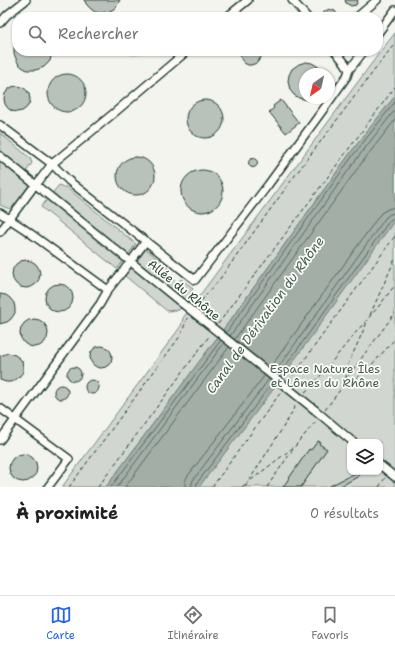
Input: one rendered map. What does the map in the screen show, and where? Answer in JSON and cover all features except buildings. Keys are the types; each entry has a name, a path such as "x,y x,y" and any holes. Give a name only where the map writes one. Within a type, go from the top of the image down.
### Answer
{"street":[{"path":"0,23 7,15 26,0"},
{"path":"234,12 248,0"},
{"path":"292,0 303,12"},
{"path":"363,12 378,0"},
{"path":"383,26 395,10"},
{"path":"38,181 52,164 181,56"},
{"path":"339,56 349,70"},
{"path":"0,125 52,164 69,181 195,280 319,116 347,76 349,70 360,56"},
{"name":"Allée du Rhône","path":"0,156 349,439"},
{"path":"0,232 32,190"},
{"path":"0,213 108,290"},
{"path":"134,257 146,241"},
{"path":"0,440 127,266"},
{"path":"0,408 69,459 48,487"},
{"path":"383,467 395,477"}],"path":[{"path":"197,305 219,280 395,43"},
{"path":"218,324 395,87"},
{"path":"290,380 395,236"},
{"path":"346,379 347,367 395,259"},
{"path":"303,393 311,386 369,318 395,285"},
{"path":"267,487 318,413 343,386 346,379 395,313"},
{"path":"69,487 181,335 187,316"},
{"path":"98,487 213,331"},
{"path":"343,386 363,374 395,339"},
{"path":"212,487 281,393"},
{"path":"245,487 289,418 296,403"},
{"path":"242,487 296,445"},
{"path":"379,487 389,472"}],"green space":[{"path":"395,33 395,96 351,152 234,315 106,487 62,487 181,326 183,318 377,56 383,56 383,48"},
{"path":"0,133 30,158 32,163 22,178 31,185 12,209 0,205"},
{"name":"Espace Nature Îles et Lônes du Rhône","path":"395,163 395,487 154,487"},
{"path":"59,185 66,187 136,244 117,269 41,207"},
{"path":"146,249 169,269 166,274 177,283 181,279 193,288 189,299 179,310 167,311 125,276"}],"water":[{"name":"Canal de Dérivation du Rhône","path":"395,96 395,220 275,387 199,487 106,487 234,315 351,152"}]}
